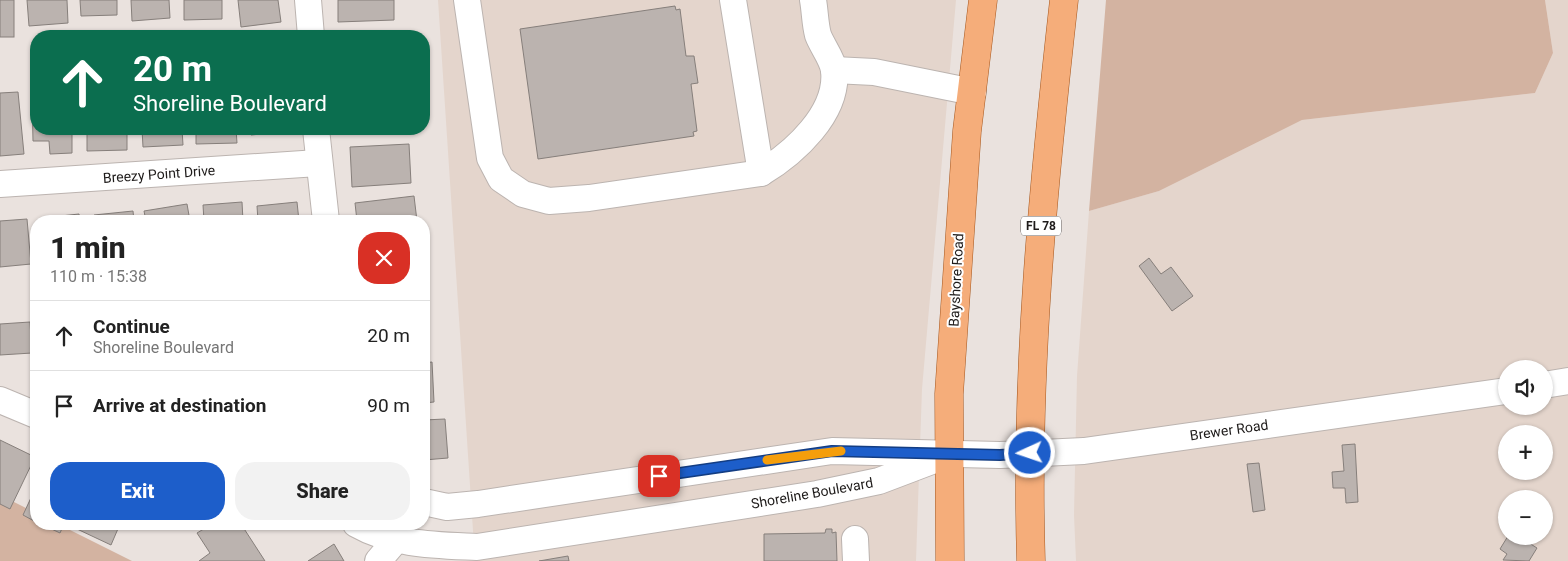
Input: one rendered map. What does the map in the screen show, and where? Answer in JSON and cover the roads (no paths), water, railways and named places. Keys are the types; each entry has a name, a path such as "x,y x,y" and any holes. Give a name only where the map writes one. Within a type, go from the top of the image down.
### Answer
{"main road":[{"name":"Bayshore Road","path":"950,561 949,394 967,132 983,0"},
{"name":"FL 78","path":"1031,561 1030,453 1033,351 1044,179 1064,0"}],"street":[{"path":"308,0 310,30"},
{"path":"467,0 490,158 501,180 523,194 549,201 579,199 761,173 785,159 810,133 832,97 834,70 818,34 813,0"},
{"path":"733,0 761,173"},
{"path":"834,70 874,72 973,92"},
{"path":"316,135 325,215"},
{"name":"Breezy Point Drive","path":"0,184 318,163"},
{"path":"1553,384 1568,382"},
{"name":"Brewer Road","path":"950,454 1084,451 1498,392"},
{"path":"0,400 30,412"},
{"path":"430,503 447,507 478,504 832,451 950,454"},
{"name":"Shoreline Boulevard","path":"376,530 415,542 477,547 817,494 879,481 950,454"},
{"path":"696,471 700,511"},
{"path":"378,561 415,542"}]}
